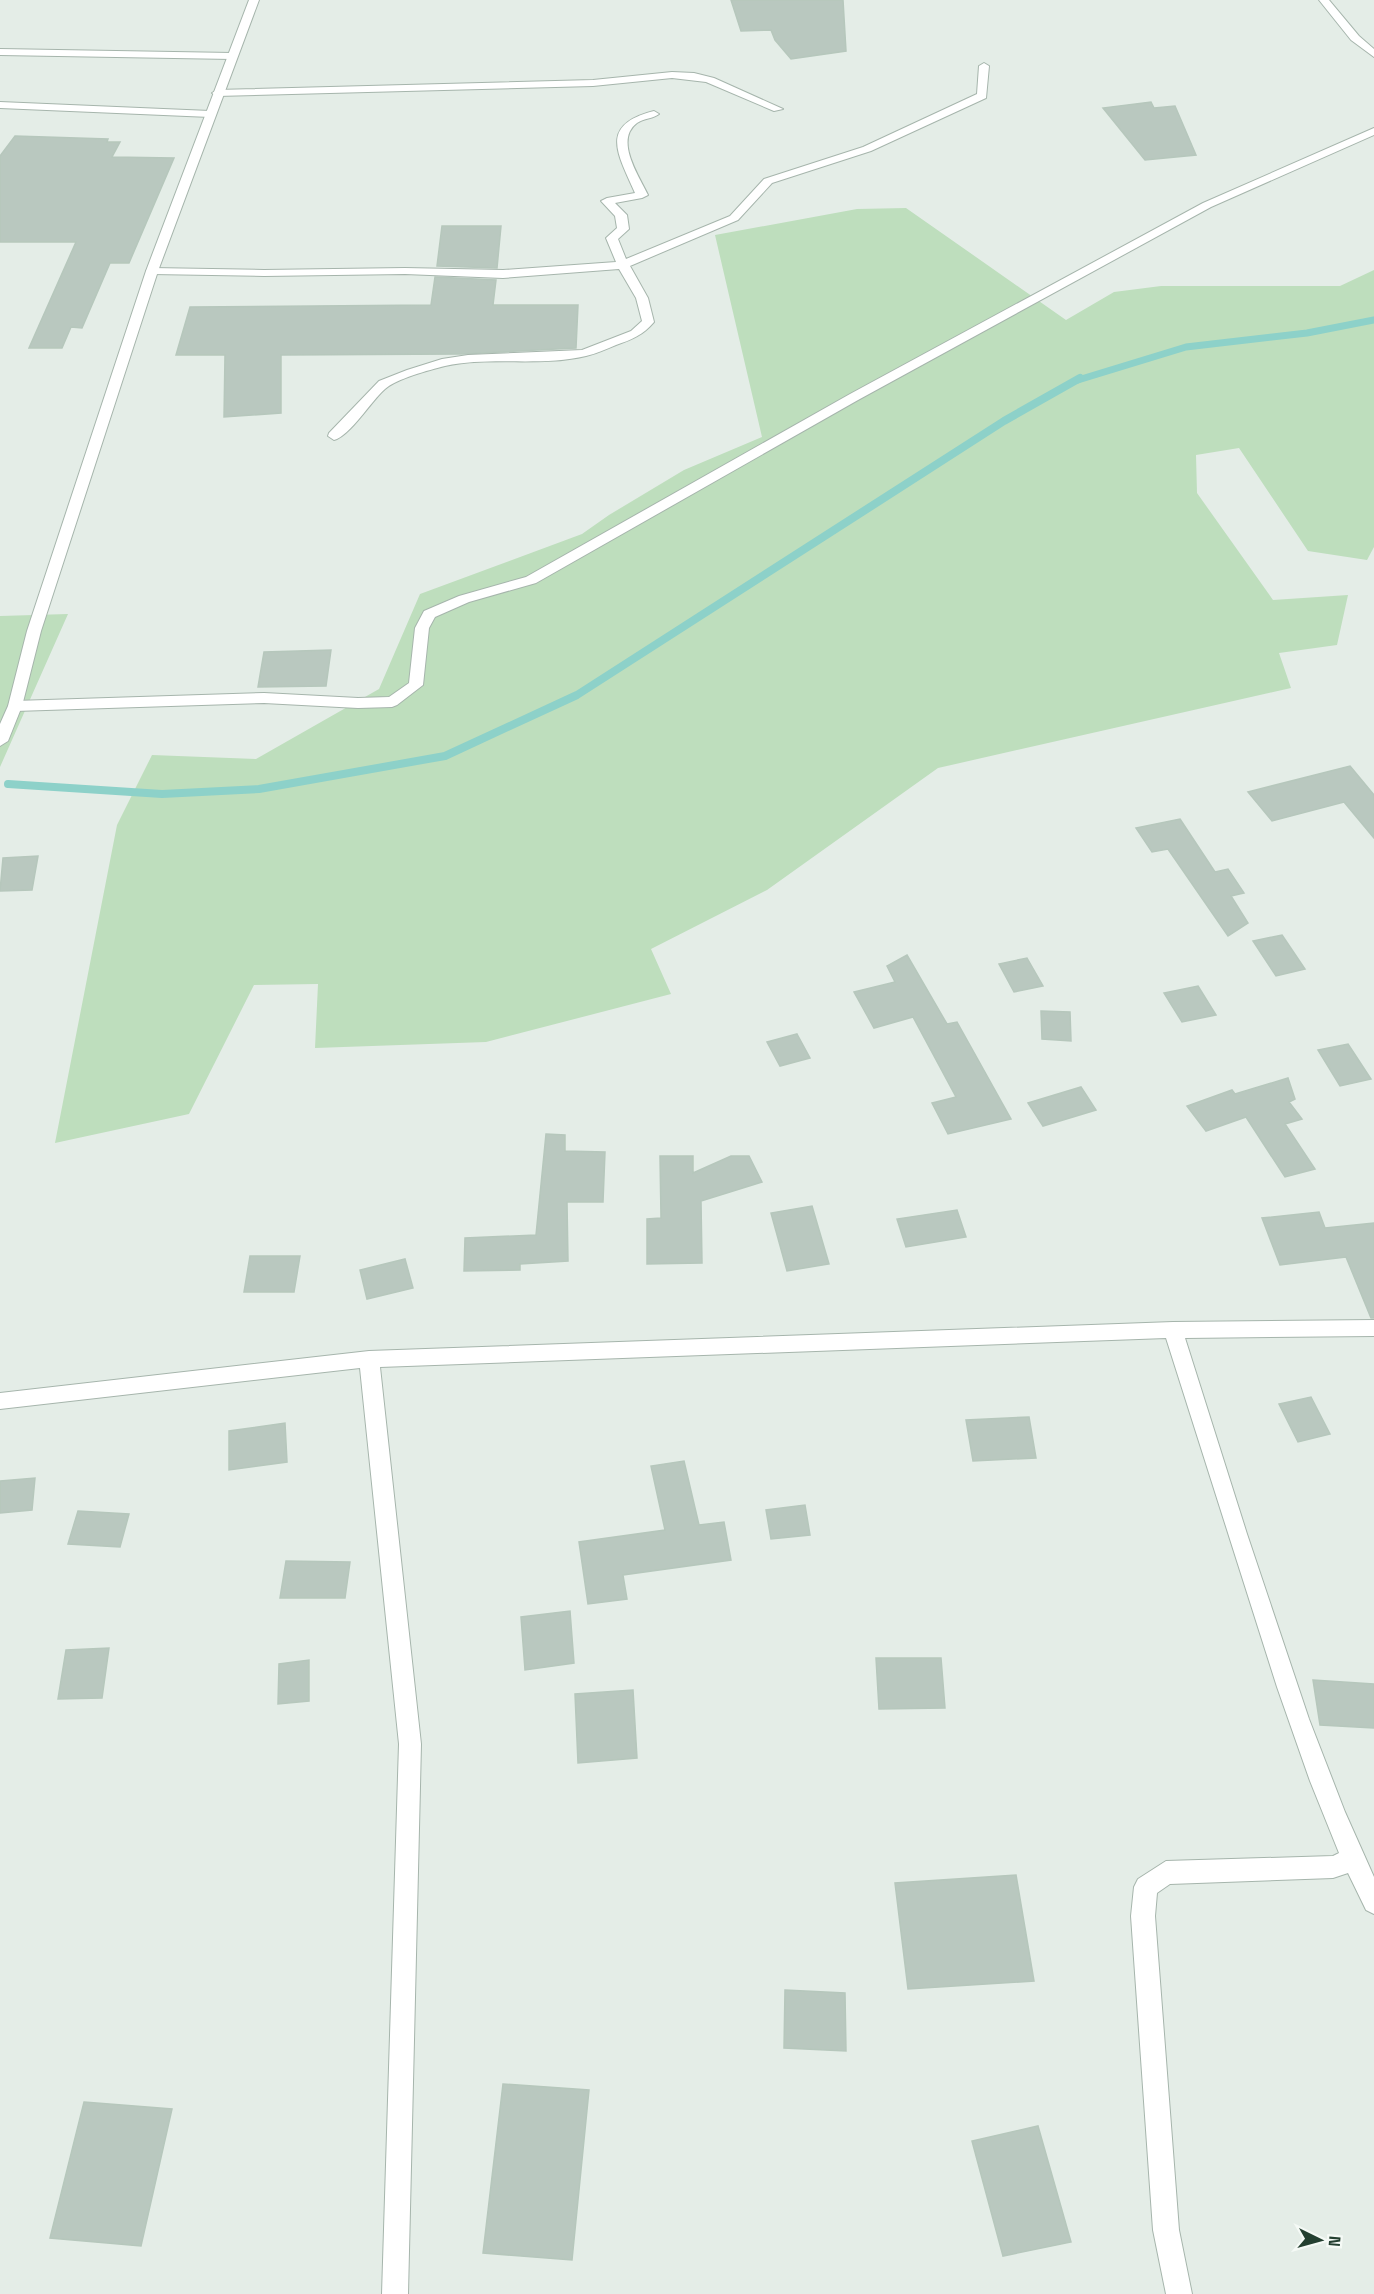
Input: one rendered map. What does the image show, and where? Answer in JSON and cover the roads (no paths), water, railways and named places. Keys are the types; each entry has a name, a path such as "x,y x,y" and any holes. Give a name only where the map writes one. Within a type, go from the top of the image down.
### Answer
{"street":[{"path":"0,741 15,706 34,631 152,271 217,93 254,0"},
{"path":"1324,0 1354,38 1374,54"},
{"path":"0,52 232,57"},
{"path":"152,271 264,273 405,271 503,274 623,265 734,218 768,181 867,150 982,96 984,66"},
{"path":"217,93 593,82 672,75 694,76 710,80 778,109"},
{"path":"0,105 210,114"},
{"path":"334,436 383,384 411,373 468,358 509,355 562,356 584,353 635,334 648,322 642,298 623,265 612,238 623,229 621,215 607,201 642,195 622,151 624,130 633,120 654,114"},
{"path":"15,706 264,698 358,703 392,702 416,685 422,628 429,614 464,599 531,580 854,397 978,331 1020,304 1207,205 1374,131"},
{"path":"0,1401 369,1359 1173,1330 1374,1328"},
{"path":"1173,1330 1243,1556 1310,1755 1353,1860 1374,1902"},
{"path":"369,1359 411,1744 395,2294"},
{"path":"1179,2294 1166,2230 1143,1916 1146,1887 1166,1873 1333,1867 1353,1860"}],"waterway":[{"path":"1078,380 1186,347 1307,333 1374,320"},
{"path":"8,784 162,794 259,789 445,756 577,695 1004,421 1080,378"}]}
